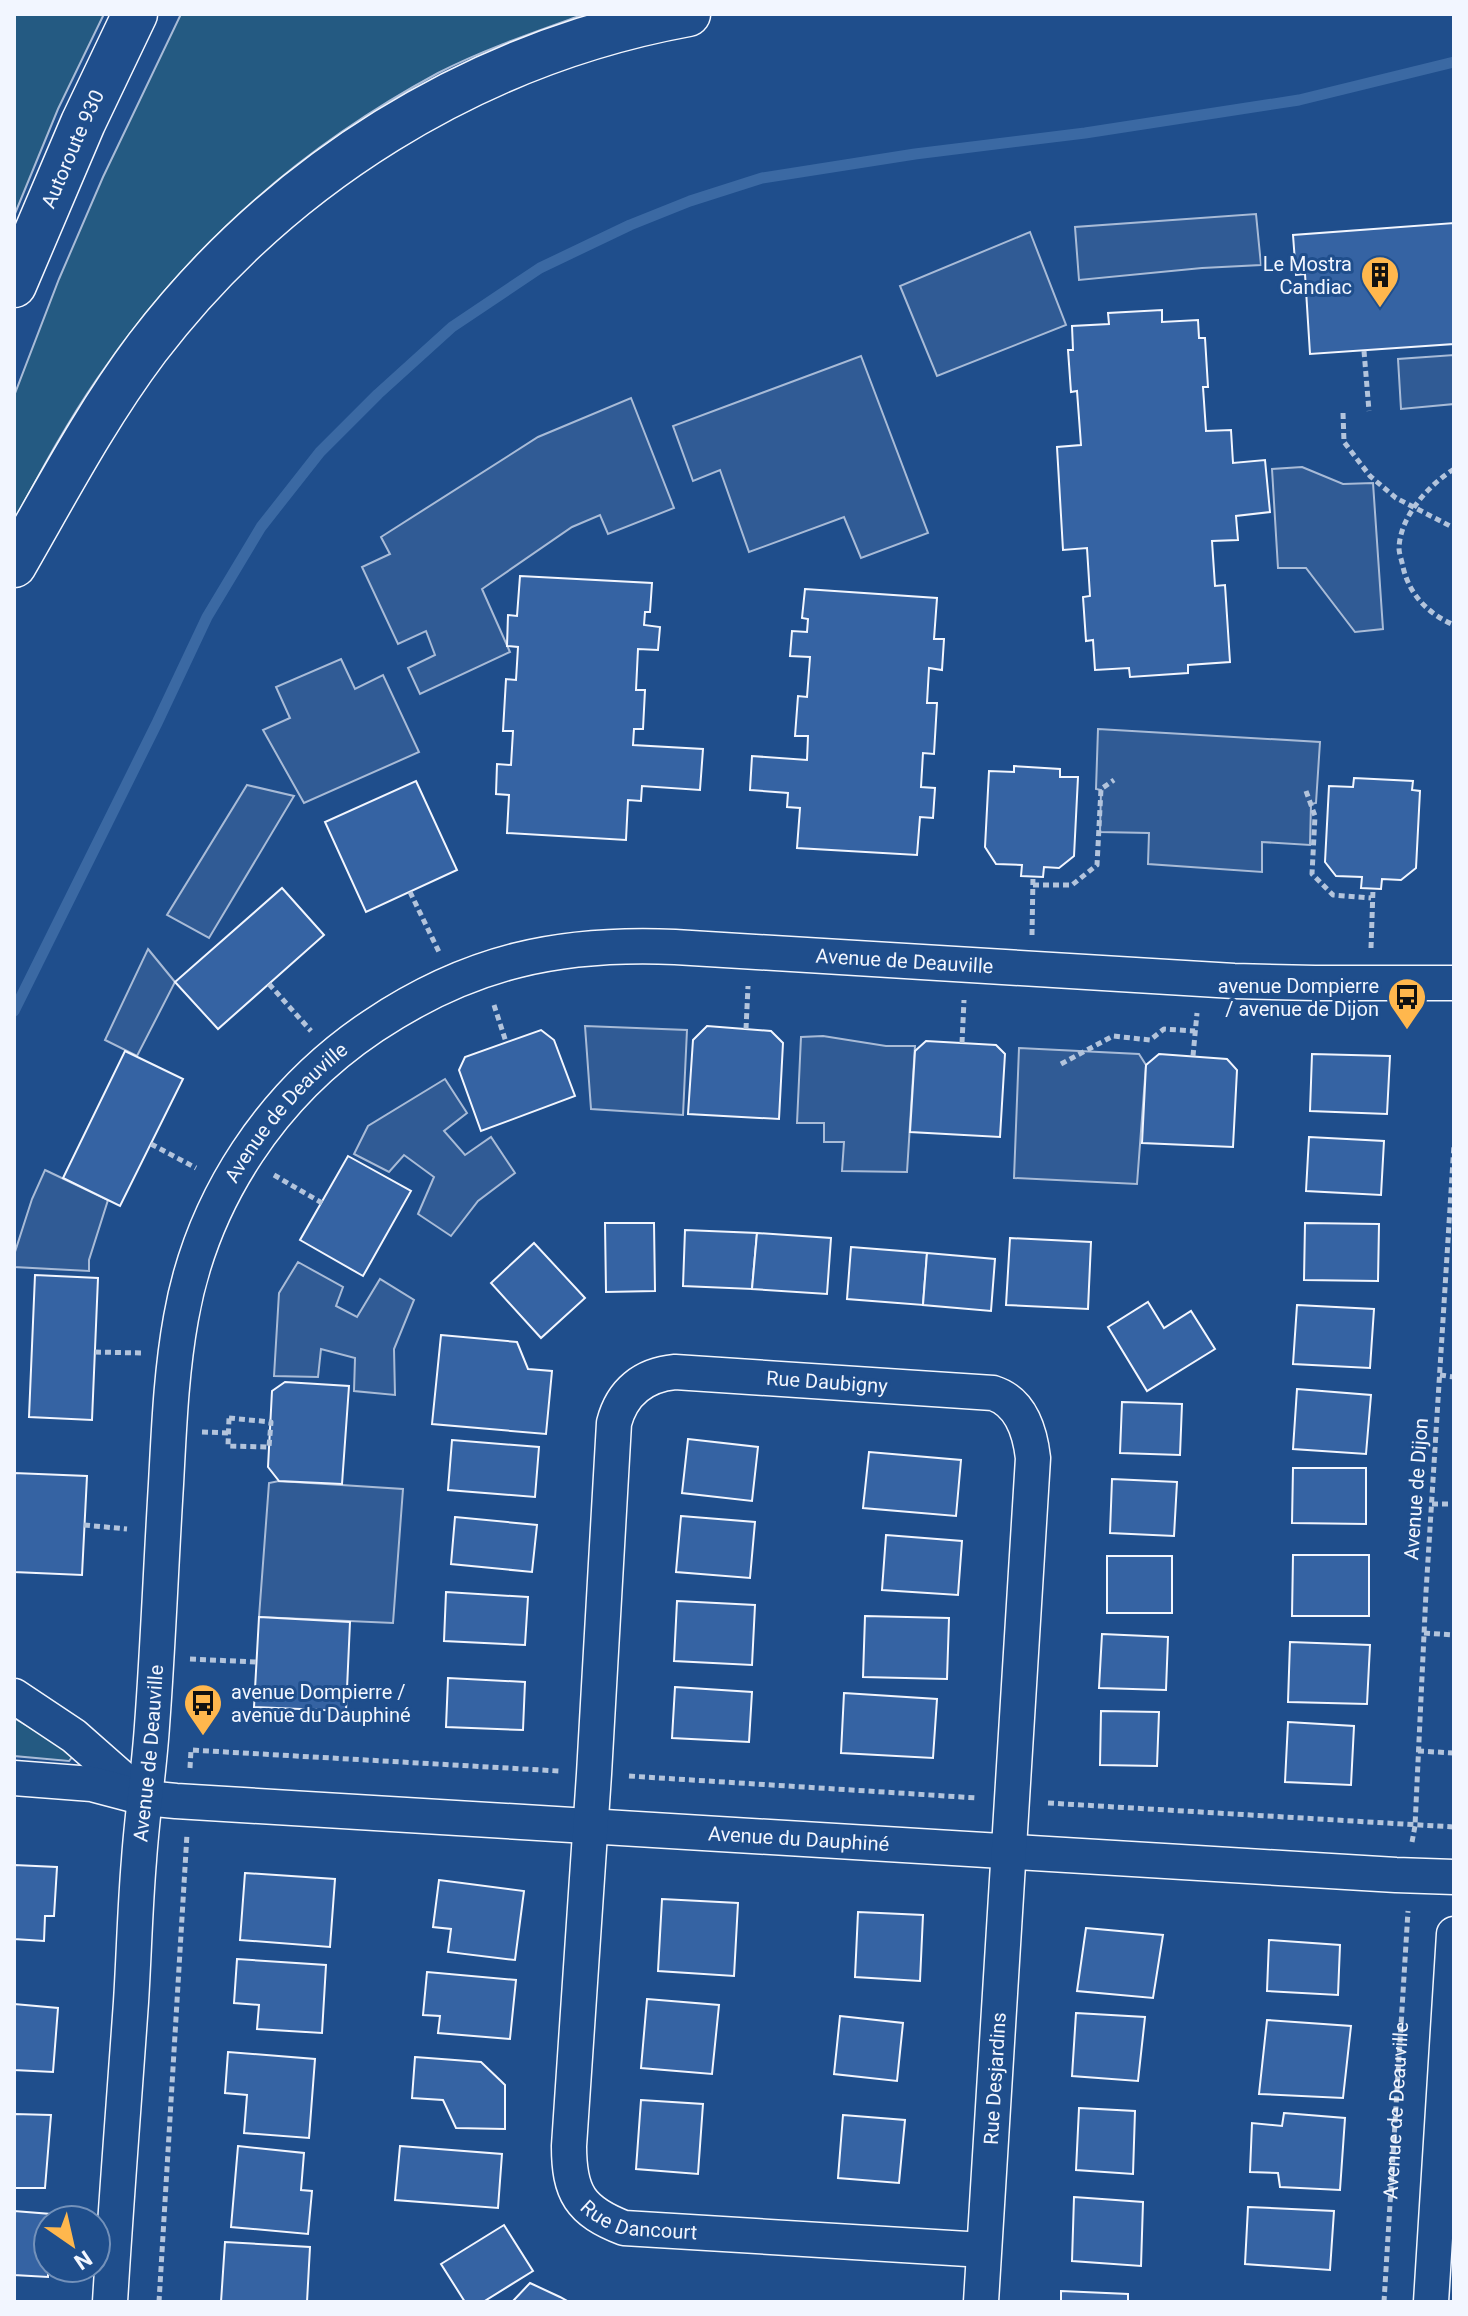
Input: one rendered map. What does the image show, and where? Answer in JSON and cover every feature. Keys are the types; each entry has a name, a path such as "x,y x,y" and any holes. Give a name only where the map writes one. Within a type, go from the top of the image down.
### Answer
{"highway":[{"name":"Autoroute 930","path":"14,285 83,123 135,14"},
{"path":"14,565 82,445 148,347 222,263 304,188 386,131 493,75 598,35 688,14"}],"street":[{"name":"Avenue de Deauville","path":"110,2302 139,1857 152,1729 174,1368 181,1316 198,1250 228,1184 279,1108 349,1042 407,1004 462,978 515,960 571,949 636,946 1223,981 1454,983"},
{"name":"Rue Daubigny","path":"591,1827 614,1423 618,1409 634,1386 660,1373 675,1372 993,1393 1009,1401 1016,1409 1027,1430 1033,1458 1008,1853"},
{"path":"14,1696 74,1736 145,1798"},
{"name":"Avenue du Dauphiné","path":"14,1778 92,1784 145,1798 1008,1853 1454,1877"},
{"name":"Rue Dancourt","path":"591,1827 569,2146 573,2184 585,2205 601,2219 624,2228 984,2250"},
{"name":"Rue Desjardins","path":"981,2302 1008,1853"},
{"path":"1431,2302 1454,1934"}],"path":[{"path":"1364,351 1369,411"},
{"path":"1343,413 1344,442 1370,476 1396,498 1454,528"},
{"path":"1454,469 1436,480 1414,506 1399,548 1406,579 1415,598 1454,625"},
{"path":"1033,885 1072,885 1097,865 1101,789 1114,780"},
{"path":"1306,791 1315,816 1312,874 1333,895 1371,898"},
{"path":"746,1029 748,977"},
{"path":"962,1043 964,990"},
{"path":"491,994 506,1042"},
{"path":"1061,1064 1113,1036 1150,1040 1164,1029 1195,1031"},
{"name":"Avenue de Dijon","path":"1412,1837 1454,1144"},
{"path":"266,1170 322,1203"},
{"path":"1440,1375 1454,1377"},
{"path":"229,1418 271,1422 269,1447 228,1446 229,1433 229,1418"},
{"path":"194,1432 229,1433"},
{"path":"1432,1504 1454,1504"},
{"path":"1424,1633 1454,1635"},
{"path":"180,1659 256,1662"},
{"path":"191,1750 562,1771"},
{"path":"1418,1751 1454,1753"},
{"path":"628,1776 977,1798"},
{"path":"1044,1803 1454,1827"},
{"path":"159,2302 186,1845"},
{"name":"Avenue de Deauville","path":"1384,2302 1407,1918"}],"shaded area":[{"path":"14,14 104,14 58,109 14,216"},
{"path":"181,14 585,14 438,73 339,134 249,205 207,245 131,332 75,413 14,521 14,396 103,177"},
{"path":"1256,214 1261,265 1079,280 1075,227"},
{"path":"1030,232 1066,325 937,376 900,286"},
{"path":"1454,355 1454,404 1401,409 1398,359"},
{"path":"861,356 928,533 861,558 844,517 749,552 720,470 693,481 673,426"},
{"path":"631,398 674,508 608,534 600,515 572,527 482,589 510,652 420,694 408,668 435,655 426,631 398,644 362,567 390,554 381,537 538,437"},
{"path":"1302,467 1343,484 1373,483 1383,629 1355,632 1306,568 1278,568 1272,469"},
{"path":"341,659 355,689 383,675 419,752 304,803 263,730 290,718 276,687"},
{"path":"1098,729 1320,742 1316,803 1311,804 1310,845 1262,842 1262,872 1148,864 1149,833 1100,832 1101,790 1096,789"},
{"path":"247,785 294,796 209,938 167,915"},
{"path":"148,949 175,982 137,1056 105,1040"},
{"path":"585,1026 687,1030 683,1115 591,1109"},
{"path":"823,1036 886,1046 915,1046 907,1172 842,1171 844,1142 824,1142 824,1123 797,1123 801,1037"},
{"path":"1019,1048 1139,1054 1146,1065 1137,1184 1014,1178"},
{"path":"445,1079 467,1113 444,1131 465,1155 491,1137 515,1173 478,1201 451,1236 418,1214 434,1177 404,1155 389,1172 354,1154 368,1126"},
{"path":"45,1170 108,1200 89,1260 89,1271 14,1267 14,1255"},
{"path":"298,1262 343,1287 336,1306 357,1317 380,1279 414,1300 394,1349 395,1395 354,1391 355,1358 321,1349 318,1377 274,1376 279,1293"},
{"path":"279,1481 403,1489 393,1623 259,1617 269,1483"},
{"path":"14,1718 73,1756 69,1761 14,1756"}],"building":[{"name":"Le Mostra Candiac","path":"1454,223 1454,344 1310,354 1305,274 1296,275 1293,235"},
{"path":"1162,310 1162,322 1198,320 1199,338 1205,338 1208,387 1203,387 1206,431 1231,430 1233,463 1265,460 1270,512 1236,516 1238,540 1212,541 1215,586 1225,585 1230,662 1188,665 1188,673 1130,677 1129,668 1095,670 1093,640 1086,641 1083,597 1090,596 1087,548 1063,550 1057,447 1081,445 1077,391 1071,392 1068,350 1073,350 1072,326 1109,324 1108,313"},
{"path":"520,576 652,583 650,612 645,612 644,625 660,627 658,650 638,649 636,690 645,690 643,729 634,729 633,745 703,749 700,790 642,786 641,801 628,800 626,840 507,833 509,795 496,794 497,764 511,765 513,731 503,731 506,679 516,680 518,647 507,646 508,615 517,616"},
{"path":"805,589 937,598 934,639 944,639 942,670 929,668 927,703 937,703 934,754 923,753 921,787 935,788 933,818 920,817 917,855 797,848 800,808 787,807 788,793 750,790 752,756 807,760 808,736 795,736 798,696 807,697 810,657 790,656 792,631 807,632 808,619 802,618"},
{"path":"1014,766 1060,769 1060,777 1078,777 1074,856 1059,868 1044,867 1043,877 1021,876 1022,865 996,864 985,847 989,771 1014,772"},
{"path":"1354,778 1413,781 1412,790 1420,791 1416,868 1401,880 1382,879 1381,889 1361,888 1362,877 1336,876 1325,862 1329,786 1353,787"},
{"path":"416,781 457,870 366,912 325,822"},
{"path":"282,888 324,935 218,1029 175,982"},
{"path":"707,1026 771,1031 783,1043 779,1119 688,1114 693,1040"},
{"path":"541,1030 554,1040 575,1096 481,1131 459,1070 465,1057"},
{"path":"926,1041 996,1045 1005,1054 1000,1137 910,1132 915,1051"},
{"path":"125,1051 183,1079 120,1206 63,1178"},
{"path":"1159,1054 1227,1059 1237,1070 1233,1147 1142,1143 1146,1065"},
{"path":"1312,1054 1390,1056 1387,1114 1310,1111"},
{"path":"1309,1137 1384,1141 1381,1195 1306,1191"},
{"path":"348,1156 411,1191 363,1276 300,1240"},
{"path":"605,1223 654,1223 655,1291 606,1292"},
{"path":"1305,1223 1379,1224 1378,1281 1304,1280"},
{"path":"685,1230 757,1233 752,1289 683,1286"},
{"path":"757,1233 831,1238 827,1294 752,1289"},
{"path":"1010,1238 1091,1242 1088,1309 1006,1305"},
{"path":"534,1243 585,1298 541,1338 491,1283"},
{"path":"851,1247 927,1253 923,1305 847,1299"},
{"path":"927,1253 995,1259 991,1311 923,1305"},
{"path":"35,1275 98,1278 92,1420 29,1417"},
{"path":"1148,1302 1164,1328 1191,1311 1215,1349 1147,1391 1108,1327"},
{"path":"1297,1305 1374,1309 1370,1368 1293,1364"},
{"path":"441,1335 517,1342 528,1369 552,1371 546,1434 432,1424"},
{"path":"285,1382 349,1386 342,1484 279,1481 268,1467 272,1391"},
{"path":"1297,1389 1371,1395 1366,1454 1293,1449"},
{"path":"1122,1402 1182,1404 1180,1455 1120,1453"},
{"path":"688,1439 758,1447 752,1501 682,1493"},
{"path":"452,1440 539,1447 535,1497 448,1490"},
{"path":"869,1452 961,1460 956,1516 863,1508"},
{"path":"1293,1468 1366,1468 1366,1524 1292,1523"},
{"path":"14,1473 87,1476 82,1575 14,1572"},
{"path":"1112,1479 1177,1482 1174,1536 1110,1533"},
{"path":"681,1516 755,1522 750,1578 676,1572"},
{"path":"455,1517 537,1525 532,1572 451,1564"},
{"path":"886,1535 962,1541 958,1595 882,1590"},
{"path":"1293,1555 1369,1555 1369,1616 1292,1616"},
{"path":"1107,1556 1172,1556 1172,1613 1107,1613"},
{"path":"446,1592 528,1597 525,1645 444,1641"},
{"path":"677,1601 755,1605 752,1665 674,1661"},
{"path":"865,1616 949,1618 947,1679 863,1677"},
{"path":"259,1617 350,1622 346,1711 254,1707"},
{"path":"1102,1634 1168,1637 1166,1690 1099,1688"},
{"path":"1290,1642 1370,1645 1367,1704 1288,1702"},
{"path":"448,1678 525,1682 523,1730 446,1727"},
{"path":"675,1687 752,1692 749,1742 672,1738"},
{"path":"844,1693 937,1699 933,1758 841,1753"},
{"path":"1101,1711 1159,1712 1157,1766 1100,1765"},
{"path":"1288,1722 1354,1726 1351,1785 1285,1782"},
{"path":"14,1865 57,1867 54,1916 45,1916 44,1941 14,1939"},
{"path":"245,1873 335,1879 330,1947 240,1940"},
{"path":"439,1880 524,1891 515,1960 448,1952 451,1929 433,1927"},
{"path":"662,1899 738,1903 734,1976 658,1971"},
{"path":"858,1912 923,1915 920,1981 855,1977"},
{"path":"1086,1928 1163,1935 1153,1998 1077,1991"},
{"path":"1269,1940 1340,1945 1338,1995 1267,1991"},
{"path":"237,1959 326,1965 322,2033 257,2029 259,2005 234,2003"},
{"path":"427,1972 516,1980 510,2039 438,2033 440,2016 423,2015"},
{"path":"647,1999 719,2005 712,2074 641,2068"},
{"path":"14,2004 58,2008 53,2072 14,2070"},
{"path":"1076,2013 1145,2017 1138,2081 1072,2076"},
{"path":"840,2016 903,2023 897,2081 834,2074"},
{"path":"1267,2020 1351,2026 1343,2098 1259,2094"},
{"path":"228,2052 315,2059 309,2138 244,2133 247,2095 225,2093"},
{"path":"415,2057 481,2062 505,2085 505,2129 456,2128 443,2100 412,2098"},
{"path":"641,2100 703,2104 698,2174 636,2169"},
{"path":"1079,2108 1135,2111 1133,2174 1076,2170"},
{"path":"1284,2113 1345,2118 1340,2190 1280,2187 1278,2173 1250,2172 1252,2123 1282,2126"},
{"path":"14,2114 51,2115 45,2188 14,2188"},
{"path":"843,2115 905,2120 899,2183 838,2178"},
{"path":"238,2146 304,2153 301,2190 312,2191 308,2234 231,2227"},
{"path":"400,2146 502,2154 498,2208 395,2200"},
{"path":"1074,2197 1143,2202 1141,2266 1072,2261"},
{"path":"1248,2207 1334,2211 1330,2270 1245,2264"},
{"path":"14,2211 32,2212 32,2276 14,2275"},
{"path":"504,2225 533,2271 483,2302 465,2302 441,2264"},
{"path":"225,2242 310,2247 307,2302 221,2302"},
{"path":"530,2283 560,2297 569,2302 512,2302"},
{"path":"1061,2291 1128,2294 1128,2302 1061,2302"}],"waterway":[{"path":"14,1011 207,617 261,527 320,452 378,394 452,327 540,268 630,225 690,201 762,178 1299,100 1454,62"}],"place":[{"name":"Le Mostra Candiac","path":"1380,309"},
{"name":"avenue Dompierre / avenue de Dijon","path":"1407,1031"},
{"name":"avenue Dompierre / avenue du Dauphiné","path":"203,1737"}]}
